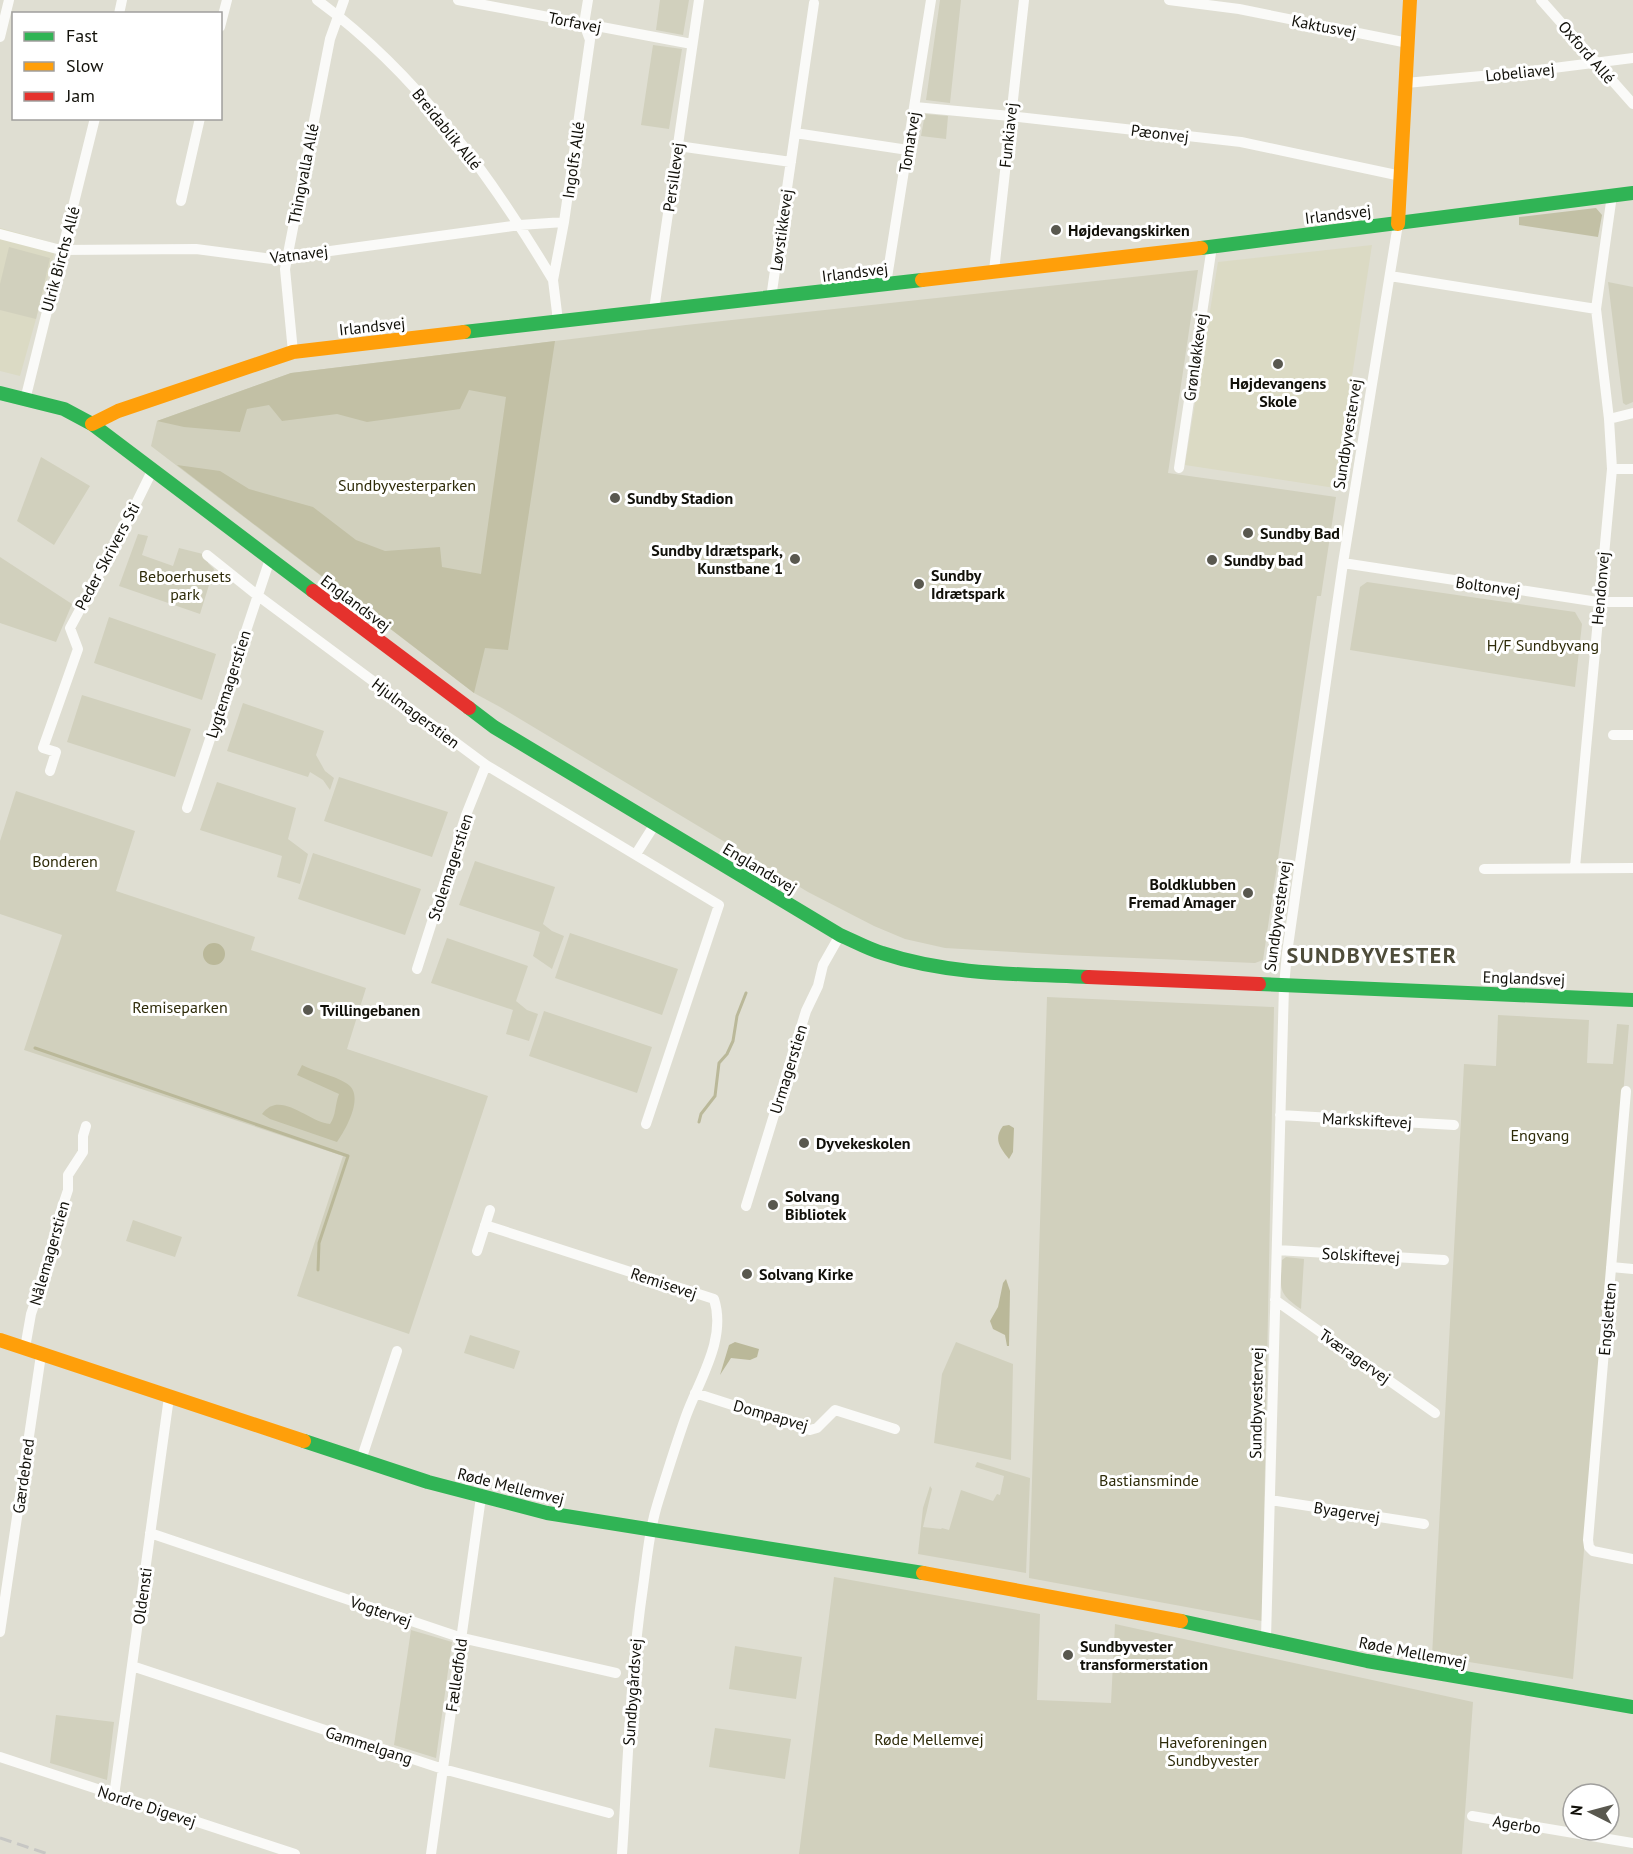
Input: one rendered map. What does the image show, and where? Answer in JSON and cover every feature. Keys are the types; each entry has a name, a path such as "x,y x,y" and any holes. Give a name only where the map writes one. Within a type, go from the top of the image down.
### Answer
{"street":[{"path":"0,37 9,0"},
{"path":"222,18 226,0"},
{"name":"Breidablik Allé","path":"317,0 339,16 400,72 459,140 520,225 553,280"},
{"name":"Thingvalla Allé","path":"293,352 285,269 330,39 344,0"},
{"name":"Torfavej","path":"458,0 692,44"},
{"name":"Ingolfs Allé","path":"558,321 553,280 591,40 584,24 588,0"},
{"name":"Persillevej","path":"654,310 699,0"},
{"name":"Tomatvej","path":"886,285 931,0"},
{"name":"Funkiavej","path":"994,271 1024,0"},
{"name":"Kaktusvej","path":"1169,0 1239,9 1408,43"},
{"name":"Sundbyvestervej","path":"1266,1638 1284,986 1343,563 1398,224 1410,0"},
{"name":"Oxford Allé","path":"1541,0 1633,104"},
{"name":"Løvstikkevej","path":"771,298 814,3"},
{"name":"Lobeliavej","path":"1406,83 1633,58"},
{"name":"Pæonvej","path":"915,107 1241,142 1401,176"},
{"name":"Ulrik Birchs Allé","path":"25,400 95,120"},
{"path":"181,201 200,120"},
{"path":"795,133 908,150"},
{"path":"678,146 791,162"},
{"name":"Irlandsvej","path":"92,424 118,411 293,352 886,285 1398,224 1633,193"},
{"name":"Hendonvej","path":"1575,867 1612,469 1609,419 1596,309 1612,195"},
{"name":"Vatnavej","path":"0,234 61,250 196,249 272,259 520,225 564,222"},
{"name":"Grønløkkevej","path":"1179,468 1212,246"},
{"path":"1390,276 1596,309"},
{"name":"Englandsvej","path":"0,393 64,409 92,424 494,727 840,935 881,953 913,962 971,972 1633,1000"},
{"path":"1609,419 1633,413"},
{"name":"Peder Skrivers Sti","path":"50,771 56,752 43,748 78,649 70,628 153,469"},
{"path":"1612,469 1633,469"},
{"name":"Hjulmagerstien","path":"207,555 257,596 486,765 720,905 646,1124"},
{"name":"Lygtemagerstien","path":"187,808 270,559"},
{"name":"Boltonvej","path":"1343,563 1598,602 1633,602"},
{"path":"1613,735 1633,735"},
{"name":"Stolemagerstien","path":"417,969 466,815 486,765"},
{"path":"636,854 656,824"},
{"path":"1484,869 1633,868"},
{"name":"Urmagerstien","path":"746,1206 806,1011 818,986 823,965 840,935"},
{"name":"Engsletten","path":"1626,1091 1589,1547 1593,1551 1633,1559"},
{"name":"Markskiftevej","path":"1280,1115 1454,1125"},
{"name":"Nålemagerstien","path":"25,1348 31,1314 59,1232 58,1220 68,1190 68,1175 83,1152 83,1136 86,1126"},
{"path":"477,1251 490,1210"},
{"name":"Remisevej","path":"485,1225 714,1299 716,1335 687,1414 657,1505 651,1531"},
{"name":"Solskiftevej","path":"1277,1251 1444,1260"},
{"path":"1611,1267 1633,1269"},
{"name":"Tværagervej","path":"1275,1300 1435,1413"},
{"name":"Røde Mellemvej","path":"0,1340 428,1482 581,1520 911,1571 1155,1615 1438,1674 1633,1707"},
{"path":"361,1460 397,1351"},
{"name":"Gærdebred","path":"0,1632 40,1355"},
{"name":"Dompapvej","path":"695,1393 810,1430 817,1428 835,1410 895,1429"},
{"name":"Oldensti","path":"114,1796 169,1396"},
{"name":"Fælledfold","path":"431,1854 482,1497"},
{"name":"Byagervej","path":"1270,1500 1424,1524"},
{"name":"Sundbygårdsvej","path":"621,1854 634,1648 651,1531"},
{"name":"Vogtervej","path":"150,1533 462,1638 616,1672"},
{"name":"Gammelgang","path":"132,1666 443,1769 609,1814"},
{"name":"Nordre Digevej","path":"0,1757 295,1854"},
{"name":"Agerbo","path":"1472,1816 1633,1843"}],"shaded area":[{"path":"1596,208 1602,215 1598,237 1519,225 1519,217"},
{"path":"0,228 57,244 20,376 0,371"},
{"name":"Højdevangens Skole","path":"1372,245 1335,488 1185,465 1218,262"},
{"path":"555,341 508,650 485,648 474,693 177,465 220,471 249,489 313,507 356,540 385,551 440,547 442,567 481,574 506,397 469,390 460,409 367,422 337,414 282,421 269,405 247,409 240,432 184,427 157,421 291,373"},
{"path":"214,943 222,946 225,954 222,962 214,965 206,962 203,954 206,946"},
{"path":"302,1065 341,1080 352,1088 354,1103 352,1112 337,1142 270,1119 262,1114 269,1107 286,1106 330,1124 339,1094 297,1075"},
{"path":"1009,1125 1014,1128 1013,1152 1009,1159 1001,1147 998,1135 1003,1126"},
{"path":"1006,1279 1010,1291 1009,1346 1007,1346 1005,1335 993,1329 990,1321 998,1307"},
{"path":"735,1342 759,1349 757,1357 750,1360 731,1358 720,1375 729,1345"}],"green space":[{"path":"660,0 689,0 683,35 656,30"},
{"path":"940,0 961,0 950,103 926,100"},
{"path":"653,45 682,49 669,129 641,125"},
{"path":"925,114 948,116 946,139 921,136"},
{"path":"9,247 50,258 36,319 0,310 0,284"},
{"name":"Sundby Idrætspark","path":"1198,270 1168,473 1336,497 1321,596 1317,596 1263,960 1255,963 945,948 905,939 874,926 808,892 474,693 151,446 157,421 291,373 686,325"},
{"path":"1608,282 1633,287 1633,402 1626,405 1623,403"},
{"path":"41,457 90,486 54,545 17,521"},
{"name":"Beboerhusets park","path":"138,534 148,536 142,555 173,566 179,548 207,555 208,563 214,569 200,614 119,586"},
{"path":"0,557 72,604 56,642 0,623"},
{"name":"H/F Sundbyvang","path":"1367,582 1575,612 1582,624 1575,687 1350,650 1360,587"},
{"path":"109,617 216,654 202,700 94,663"},
{"path":"82,695 191,729 175,777 67,742"},
{"path":"243,703 324,731 316,755 325,771 334,778 330,790 323,780 310,772 308,777 227,751"},
{"path":"339,777 448,812 432,857 324,821"},
{"path":"217,782 296,808 288,839 308,854 300,884 277,877 282,856 200,830"},
{"name":"Remiseparken","path":"16,791 135,831 116,891 255,937 251,950 366,988 347,1049 488,1096 409,1334 297,1296 343,1156 24,1050 62,935 0,914 0,841"},
{"path":"313,853 421,889 405,935 298,899"},
{"path":"475,861 555,887 543,924 564,936 552,969 533,956 540,932 459,905"},
{"path":"570,933 678,969 662,1015 555,978"},
{"path":"447,938 528,966 516,1001 527,1010 538,1014 529,1041 506,1034 513,1010 431,983"},
{"name":"Bastiansminde","path":"1047,997 1274,1007 1262,1621 1029,1578"},
{"path":"544,1011 652,1047 637,1093 529,1056"},
{"name":"Engvang","path":"1498,1015 1589,1020 1587,1063 1613,1064 1617,1024 1629,1025 1573,1679 1432,1656 1464,1064 1496,1066"},
{"path":"133,1220 182,1237 175,1257 126,1241"},
{"path":"1286,1257 1304,1259 1301,1309 1287,1298 1282,1289 1282,1260"},
{"path":"470,1335 520,1351 514,1369 464,1353"},
{"path":"956,1342 1013,1364 1011,1460 934,1443 942,1374"},
{"path":"977,1462 1030,1478 1026,1573 918,1554 923,1508 930,1486 932,1489 923,1527 949,1530 961,1490 993,1501 997,1494 1000,1495 1004,1476 975,1467"},
{"name":"Haveforeningen Sundbyvester","path":"834,1577 1040,1614 1037,1700 1111,1703 1115,1624 1473,1702 1462,1854 799,1854"},
{"path":"411,1630 452,1642 436,1758 394,1745"},
{"path":"735,1646 802,1657 796,1699 729,1689"},
{"path":"56,1715 114,1722 107,1780 50,1763"},
{"path":"715,1728 791,1739 785,1779 709,1767"}],"waterway":[{"path":"699,1122 701,1114 715,1096 719,1063 727,1054 733,1041 737,1016 746,993"},
{"path":"35,1048 348,1156 319,1243 318,1270"}],"railway":[{"path":"0,1838 48,1854"}],"traffic: fast":[{"path":"1201,248 1633,193"},
{"path":"464,332 922,280"},
{"path":"0,393 64,409 92,424 313,591"},
{"path":"469,708 494,727 840,935 866,947 932,966 1010,974 1088,977"},
{"path":"1259,984 1633,1000"},
{"path":"304,1441 428,1482 547,1513 923,1573"},
{"path":"1181,1621 1367,1661 1633,1707"}],"traffic: slow":[{"path":"1398,224 1410,0"},
{"path":"922,280 1201,248"},
{"path":"92,424 118,411 293,352 464,332"},
{"path":"0,1340 304,1441"},
{"path":"923,1573 1181,1621"}],"traffic: jam":[{"path":"313,591 469,708"},
{"path":"1088,977 1259,984"}],"place":[{"name":"Højdevangskirken","path":"1056,230"},
{"name":"Højdevangens Skole","path":"1278,364"},
{"name":"Sundby Stadion","path":"615,498"},
{"name":"Sundby Bad","path":"1248,533"},
{"name":"Sundby Idrætspark, Kunstbane 1","path":"795,559"},
{"name":"Sundby bad","path":"1212,560"},
{"name":"Sundby Idrætspark","path":"919,584"},
{"name":"Boldklubben Fremad Amager","path":"1248,893"},
{"name":"Tvillingebanen","path":"308,1010"},
{"name":"Dyvekeskolen","path":"804,1143"},
{"name":"Solvang Bibliotek","path":"773,1205"},
{"name":"Solvang Kirke","path":"747,1274"},
{"name":"Sundbyvester transformerstation","path":"1068,1655"}],"district":[{"name":"SUNDBYVESTER","path":"1372,955"}],"park label":[{"name":"Sundbyvesterparken","path":"407,485"},
{"name":"Bonderen","path":"65,861"}]}
